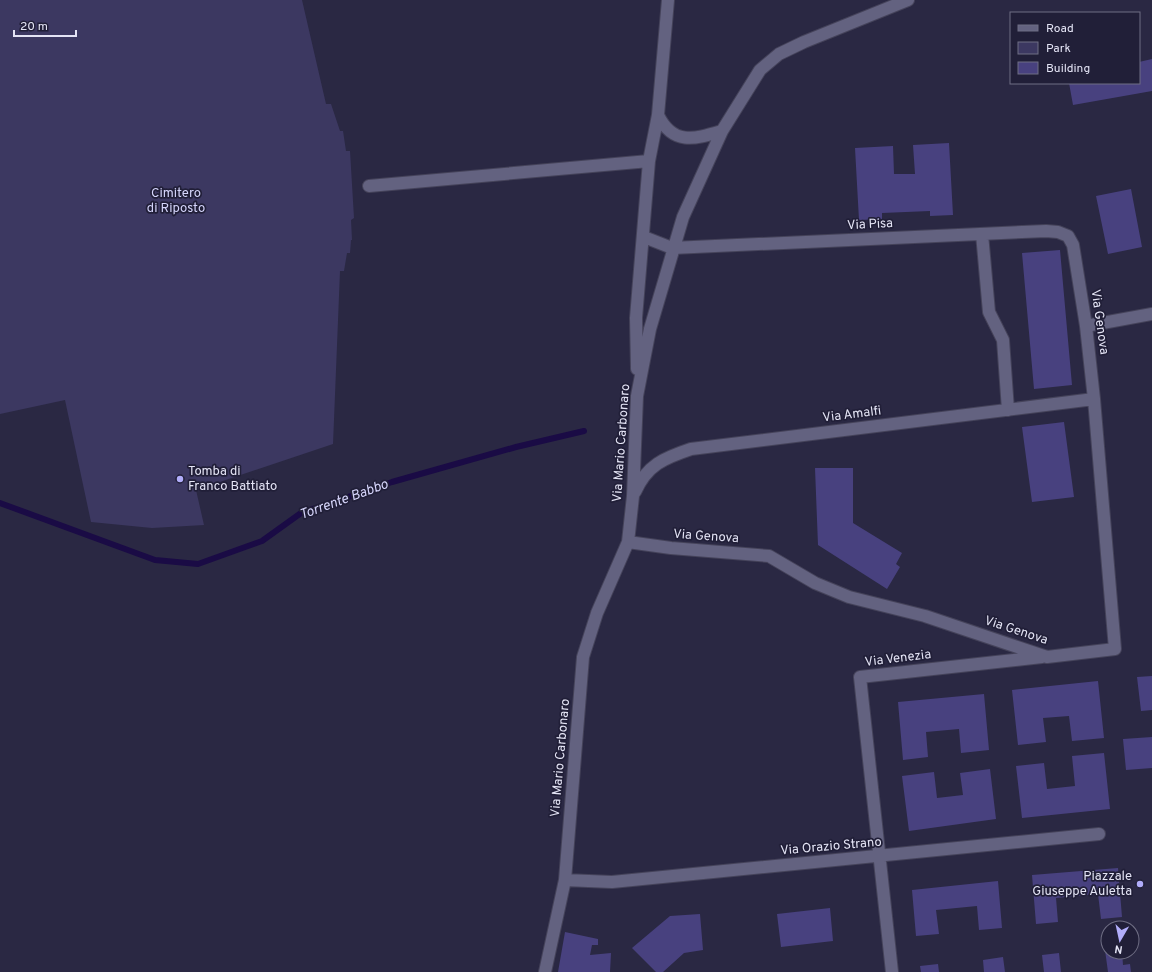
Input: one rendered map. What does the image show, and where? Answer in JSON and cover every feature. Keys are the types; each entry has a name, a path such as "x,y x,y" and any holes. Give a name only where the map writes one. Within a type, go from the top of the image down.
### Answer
{"street":[{"path":"637,396 636,318 644,237 649,161 658,115 668,0"},
{"name":"Via Mario Carbonaro","path":"545,972 565,880 583,656 597,613 628,542 633,496 637,396 650,329 672,248 683,217 722,131 760,70 779,54 804,42 908,0"},
{"path":"658,115 664,127 673,135 689,138 722,131"},
{"path":"369,186 649,161"},
{"name":"Via Pisa","path":"672,248 1046,231 1068,236"},
{"path":"982,234 989,312 1003,340 1008,410"},
{"name":"Via Genova","path":"628,542 671,548 769,556 815,583 849,597 925,616 1047,657 1115,649 1094,399 1086,326 1073,245 1068,236"},
{"path":"644,237 672,248"},
{"path":"1086,326 1152,314"},
{"name":"Via Amalfi","path":"633,496 641,479 656,464 671,456 691,449 1094,399"},
{"name":"Via Venezia","path":"879,857 860,677 1047,657"},
{"name":"Via Orazio Strano","path":"565,880 612,882 879,857 1099,834"},
{"path":"879,857 892,972"}],"green space":[{"name":"Cimitero di Riposto","path":"0,0 302,0 326,104 331,104 340,131 343,131 346,151 350,151 354,218 351,220 352,240 350,253 347,253 344,271 340,271 333,444 196,490 204,525 152,528 91,522 65,400 0,414"}],"building":[{"path":"1152,59 1152,91 1073,105 1069,84 1140,84 1140,62"},
{"path":"949,143 953,215 930,216 930,211 882,213 882,219 859,220 855,148 893,146 894,174 915,174 913,145"},
{"path":"1131,189 1142,247 1108,254 1096,196"},
{"path":"1060,250 1072,385 1034,389 1022,253"},
{"path":"1064,422 1074,497 1032,502 1022,427"},
{"path":"815,468 853,468 853,523 902,553 896,564 900,567 887,589 818,545"},
{"path":"1152,676 1152,710 1141,711 1137,677"},
{"path":"1098,681 1104,738 1072,741 1069,716 1043,718 1046,742 1018,745 1012,690"},
{"path":"984,694 989,750 961,753 959,729 926,732 928,757 903,760 898,702"},
{"path":"1152,737 1152,768 1126,770 1123,739"},
{"path":"1104,753 1110,809 1022,818 1016,766 1044,763 1047,789 1075,786 1072,756"},
{"path":"990,769 996,819 909,831 902,776 934,772 937,798 963,795 960,773"},
{"path":"1118,868 1122,917 1101,919 1098,894 1056,898 1058,922 1036,924 1032,875"},
{"path":"998,881 1002,928 979,930 977,906 936,910 939,934 916,936 912,890"},
{"path":"830,908 833,941 781,947 777,914"},
{"path":"700,914 703,950 684,953 663,972 656,972 632,948 670,916"},
{"path":"565,932 598,939 598,945 592,945 590,955 611,953 610,972 558,972"},
{"path":"1059,953 1061,972 1044,972 1042,955"},
{"path":"1003,957 1005,972 984,972 983,960"},
{"path":"1106,960 1123,960 1123,965 1130,964 1131,972 1108,972"},
{"path":"938,964 939,972 921,972 920,966"}],"waterway":[{"name":"Torrente Babbo","path":"0,503 155,560 198,564 262,541 301,513 392,482 516,447 584,431"}],"place":[{"name":"Tomba di Franco Battiato","path":"180,479"},
{"name":"Piazzale Giuseppe Auletta","path":"1140,884"}]}
